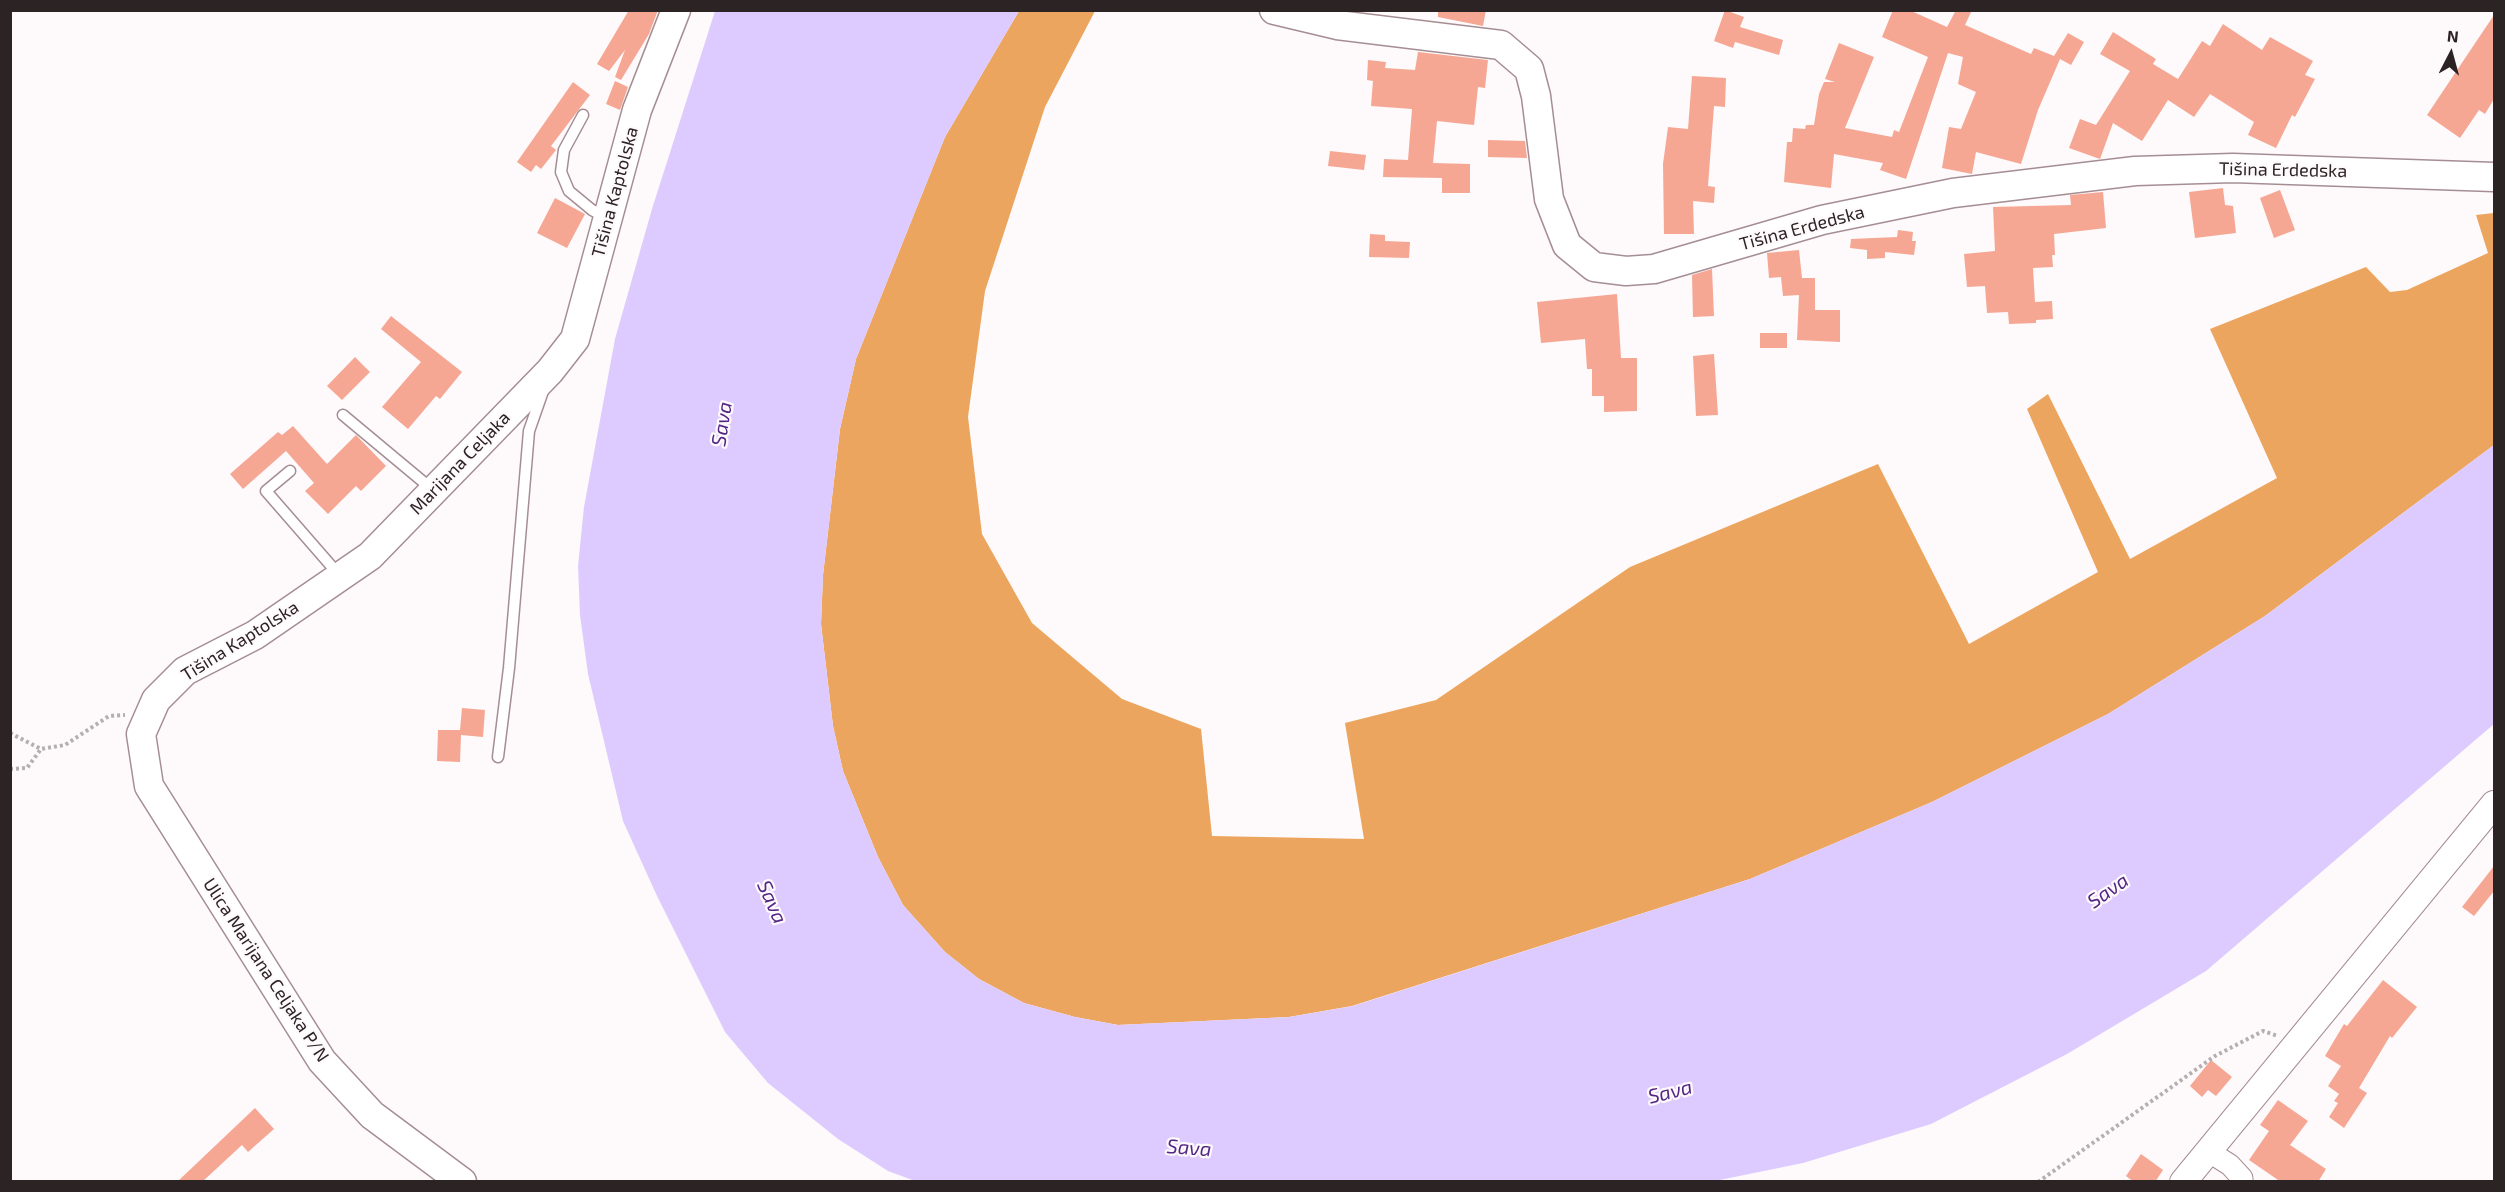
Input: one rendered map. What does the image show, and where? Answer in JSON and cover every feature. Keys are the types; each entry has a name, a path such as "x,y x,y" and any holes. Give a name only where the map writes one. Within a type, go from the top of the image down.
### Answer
{"main road":[{"name":"Tišina Kaptolska","path":"550,370 575,339 637,110 676,10"},
{"name":"Tišina Erdedska","path":"1274,10 1337,25 1501,45 1529,69 1536,96 1549,199 1567,245 1594,267 1626,271 1654,269 1822,220 1941,195 2135,171 2233,168 2494,177"},
{"name":"Marijana Celjaka","path":"370,556 550,370"},
{"name":"Tišina Kaptolska","path":"150,715 156,700 185,671 255,635 370,556"},
{"name":"Ulica Marijana Celjaka P/N","path":"150,715 141,734 149,786 322,1061 372,1115 462,1182"}],"street":[{"path":"2183,1182 2494,804"},
{"path":"2208,1151 2230,1165 2242,1178 2242,1182"}],"lane":[{"path":"583,115 564,150 561,172 569,191 592,210 608,218"},
{"path":"498,757 509,668 529,431 550,370"},
{"path":"343,415 433,490"},
{"path":"290,471 266,491 340,576"}],"path":[{"path":"10,733 41,749 65,745 109,716 150,715"},
{"path":"10,770 27,768 41,749"},
{"path":"2038,1182 2215,1056 2263,1031 2299,1042"}],"shaded area":[{"path":"1019,11 1095,11 1045,107 985,291 968,417 982,534 1032,623 1122,699 1201,729 1212,836 1364,839 1345,723 1436,700 1630,567 1878,464 1969,644 2098,572 2027,409 2048,394 2130,559 2277,478 2210,329 2366,267 2390,292 2407,290 2488,253 2476,215 2494,213 2494,445 2265,616 2108,714 1932,802 1750,879 1352,1006 1289,1017 1118,1025 1075,1017 1024,1003 979,979 945,952 903,905 878,857 843,771 833,726 821,624 823,575 840,429 856,359 945,137"}],"water":[{"name":"Sava","path":"715,11 1019,11 945,137 856,359 840,429 823,575 821,624 833,726 843,771 878,857 903,905 945,952 979,979 1024,1003 1075,1017 1118,1025 1289,1017 1353,1006 1750,879 1932,802 2108,714 2265,616 2494,445 2494,724 2206,971 2067,1054 1931,1124 1803,1163 1710,1182 915,1181 888,1171 838,1139 768,1083 725,1032 657,896 623,821 588,674 580,615 578,566 584,507 615,339 652,209"}],"building":[{"path":"629,10 658,10 649,34 621,80 615,77 625,50 609,71 597,64"},
{"path":"1438,10 1486,10 1483,26 1438,17"},
{"path":"1725,10 1744,17 1740,27 1783,40 1779,55 1735,42 1733,48 1714,41"},
{"path":"1893,10 1909,10 1947,27 1956,10 1972,10 1965,25 2031,54 2034,48 2054,56 2068,33 2084,42 2071,65 2060,59 2038,110 2021,164 1976,152 1972,174 1942,168 1949,127 1961,129 1976,92 1958,84 1963,57 1948,53 1906,179 1880,170 1883,163 1834,154 1831,188 1784,182 1787,142 1792,142 1793,128 1805,129 1806,125 1814,125 1819,94 1824,82 1835,82 1825,79 1839,43 1874,57 1845,128 1892,137 1894,130 1899,132 1928,57 1882,37"},
{"path":"2494,15 2494,99 2485,114 2479,110 2460,138 2427,115"},
{"path":"2223,24 2262,50 2270,37 2313,61 2305,75 2315,79 2295,117 2292,115 2276,148 2248,135 2254,122 2210,94 2194,117 2168,100 2142,141 2113,123 2100,159 2069,148 2080,119 2096,125 2130,71 2100,54 2113,32 2156,59 2153,64 2178,79 2202,41 2210,46"},
{"path":"1418,52 1488,60 1485,88 1478,87 1474,125 1437,121 1433,163 1470,164 1470,193 1442,193 1442,178 1383,177 1384,159 1408,160 1412,109 1371,106 1373,81 1367,80 1368,60 1386,62 1385,68 1415,70"},
{"path":"1692,76 1726,78 1725,107 1714,106 1708,186 1715,187 1714,203 1693,201 1694,234 1664,234 1663,164 1668,127 1688,129"},
{"path":"615,81 628,87 620,110 606,104"},
{"path":"573,82 590,95 551,146 556,150 541,169 536,165 531,172 517,162"},
{"path":"1488,140 1525,141 1527,158 1488,157"},
{"path":"1330,151 1366,155 1364,170 1328,166"},
{"path":"2223,188 2225,205 2233,206 2236,233 2195,238 2189,192"},
{"path":"2280,190 2295,230 2274,238 2260,198"},
{"path":"2103,192 2106,228 2054,234 2053,267 2033,268 2035,302 2052,301 2053,319 2036,320 2036,323 2009,324 2008,312 1987,313 1985,286 1967,287 1964,254 1995,251 1993,207 2071,205 2070,195"},
{"path":"555,198 585,214 567,248 537,233"},
{"path":"1898,230 1913,232 1912,241 1916,241 1914,255 1885,252 1885,258 1867,259 1867,250 1850,248 1851,239 1897,237"},
{"path":"1370,234 1385,235 1385,241 1410,242 1409,258 1369,257"},
{"path":"1799,250 1802,278 1815,278 1815,310 1840,310 1840,342 1797,340 1799,295 1783,296 1781,277 1769,278 1767,253"},
{"path":"1712,269 1714,316 1693,317 1692,275"},
{"path":"1617,294 1621,358 1637,358 1637,411 1604,412 1604,396 1592,396 1592,369 1587,369 1585,339 1541,343 1537,302"},
{"path":"391,316 462,372 440,399 436,396 408,429 382,407 421,362 381,329"},
{"path":"1760,333 1787,333 1787,348 1760,348"},
{"path":"1714,354 1718,415 1696,416 1693,356"},
{"path":"355,357 370,372 342,400 327,386"},
{"path":"293,426 327,464 356,435 386,466 361,491 356,486 328,514 305,491 314,483 286,451 243,489 230,474 278,432 282,435"},
{"path":"462,708 485,710 483,737 461,735 460,762 437,761 438,730 460,730"},
{"path":"2494,866 2494,891 2474,916 2462,907"},
{"path":"2383,980 2417,1007 2392,1038 2390,1036 2359,1088 2367,1093 2344,1128 2329,1117 2338,1103 2334,1101 2339,1094 2328,1086 2341,1066 2325,1056 2344,1024 2347,1026"},
{"path":"2211,1060 2232,1077 2216,1096 2208,1090 2202,1097 2190,1086"},
{"path":"2278,1100 2308,1121 2290,1145 2326,1169 2318,1182 2281,1182 2249,1160 2269,1131 2260,1125"},
{"path":"255,1108 274,1129 248,1152 242,1145 202,1182 177,1182"},
{"path":"2141,1154 2163,1170 2155,1182 2134,1182 2126,1176"}]}
